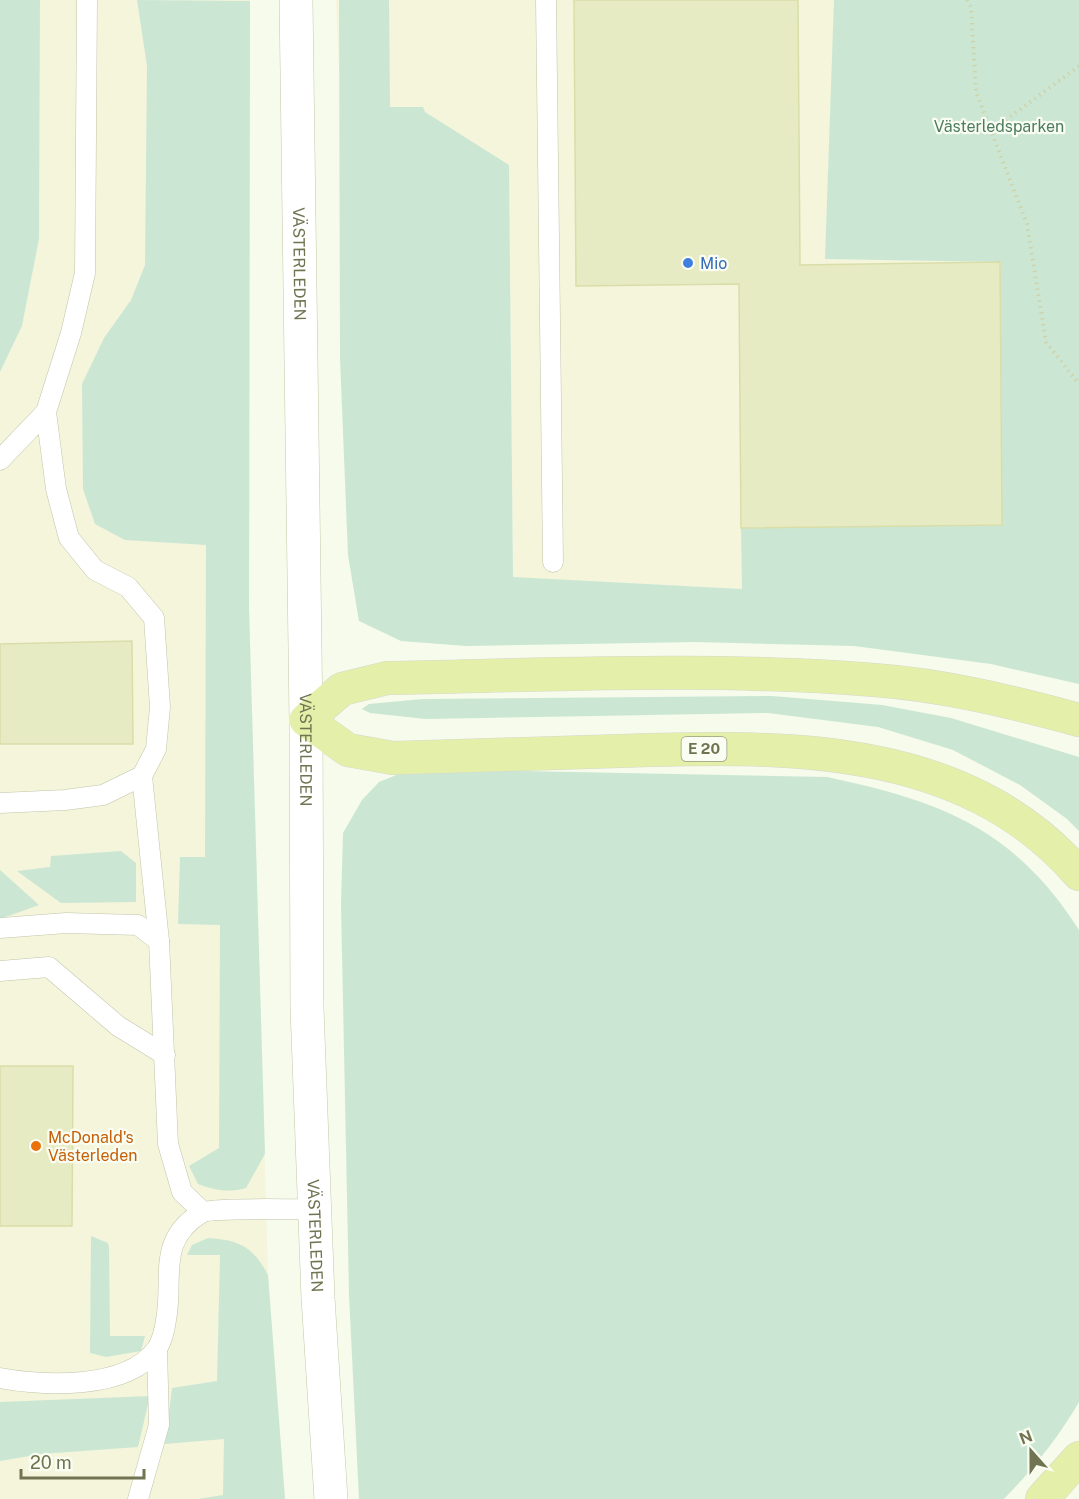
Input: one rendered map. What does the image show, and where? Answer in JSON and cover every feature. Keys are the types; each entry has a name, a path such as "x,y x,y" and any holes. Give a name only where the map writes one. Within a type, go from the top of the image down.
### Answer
{"highway":[{"path":"306,720 342,689 387,678 713,672 876,680 997,698 1079,720"},
{"name":"E 20","path":"306,720 348,750 393,758 739,748 819,752 906,769 960,789 1015,818 1064,857 1079,874"},
{"path":"1042,1499 1079,1458"}],"main road":[{"name":"VÄSTERLEDEN","path":"296,0 306,720 307,1008 315,1209 331,1499"}],"lane":[{"path":"87,0 85,273 71,333 46,412 56,489 69,538 95,570 128,587 154,618 160,707 156,749 142,776 159,941 168,1144 182,1192 203,1212"},
{"path":"546,0 553,562"},
{"path":"0,460 46,412"},
{"path":"0,803 65,800 103,795 142,776"},
{"path":"0,928 66,923 138,925 159,941"},
{"path":"0,971 49,967 118,1026 165,1055"},
{"path":"138,1499 159,1425 157,1350 166,1320 168,1262 178,1232 203,1212 315,1209"},
{"path":"0,1378 36,1382 111,1380 138,1366 157,1350"}],"path":[{"path":"968,0 971,7 976,92 1027,224 1046,342 1079,384"},
{"path":"991,130 1079,66"}],"shaded area":[{"path":"40,0 250,0 249,608 268,1275 285,1499 0,1499 0,372 22,326 39,239"},
{"path":"336,0 834,0 834,18 1000,262 1002,525 741,528 743,589 513,578 509,166 341,112"}],"green space":[{"path":"0,0 40,0 39,239 22,326 0,372"},
{"path":"137,0 250,1 249,608 265,1154 246,1188 227,1191 198,1184 189,1166 219,1148 220,925 178,924 180,857 205,857 206,545 125,540 95,524 83,489 82,384 104,338 131,300 145,265 147,66"},
{"name":"Västerledsparken","path":"339,0 389,0 390,107 423,107 425,112 509,165 513,577 742,589 741,528 1002,525 1000,262 825,259 834,0 1079,0 1079,684 991,664 854,646 695,642 466,646 401,641 359,621 348,555 340,358"},
{"path":"772,696 882,705 951,718 1079,757 1079,831 1067,819 1020,785 953,750 878,727 768,713 426,719 370,713 362,709 369,704 423,699"},
{"path":"411,769 827,777 905,797 971,824 1000,843 1028,866 1054,895 1079,930 1079,1402 1044,1453 1004,1499 359,1499 349,1295 341,904 343,833 362,800 379,782"},
{"path":"121,851 136,863 136,902 61,903 17,871 50,867 51,856"},
{"path":"0,870 39,905 0,919"},
{"path":"91,1236 108,1243 109,1248 110,1336 145,1336 141,1351 106,1357 90,1353"},
{"path":"208,1238 237,1243 244,1247 257,1258 268,1275 285,1499 198,1499 223,1495 224,1439 165,1444 172,1388 217,1381 220,1255 187,1255 192,1245"},
{"path":"150,1396 138,1447 41,1454 0,1461 0,1402"}],"building":[{"name":"Mio","path":"574,0 798,0 800,265 1000,262 1002,525 741,528 739,284 576,286"},
{"path":"132,641 133,744 0,744 0,644"},
{"name":"McDonald's Västerleden","path":"0,1066 73,1066 72,1226 0,1226"}],"place":[{"name":"Mio","path":"688,263"},
{"name":"McDonald's Västerleden","path":"36,1146"}]}
